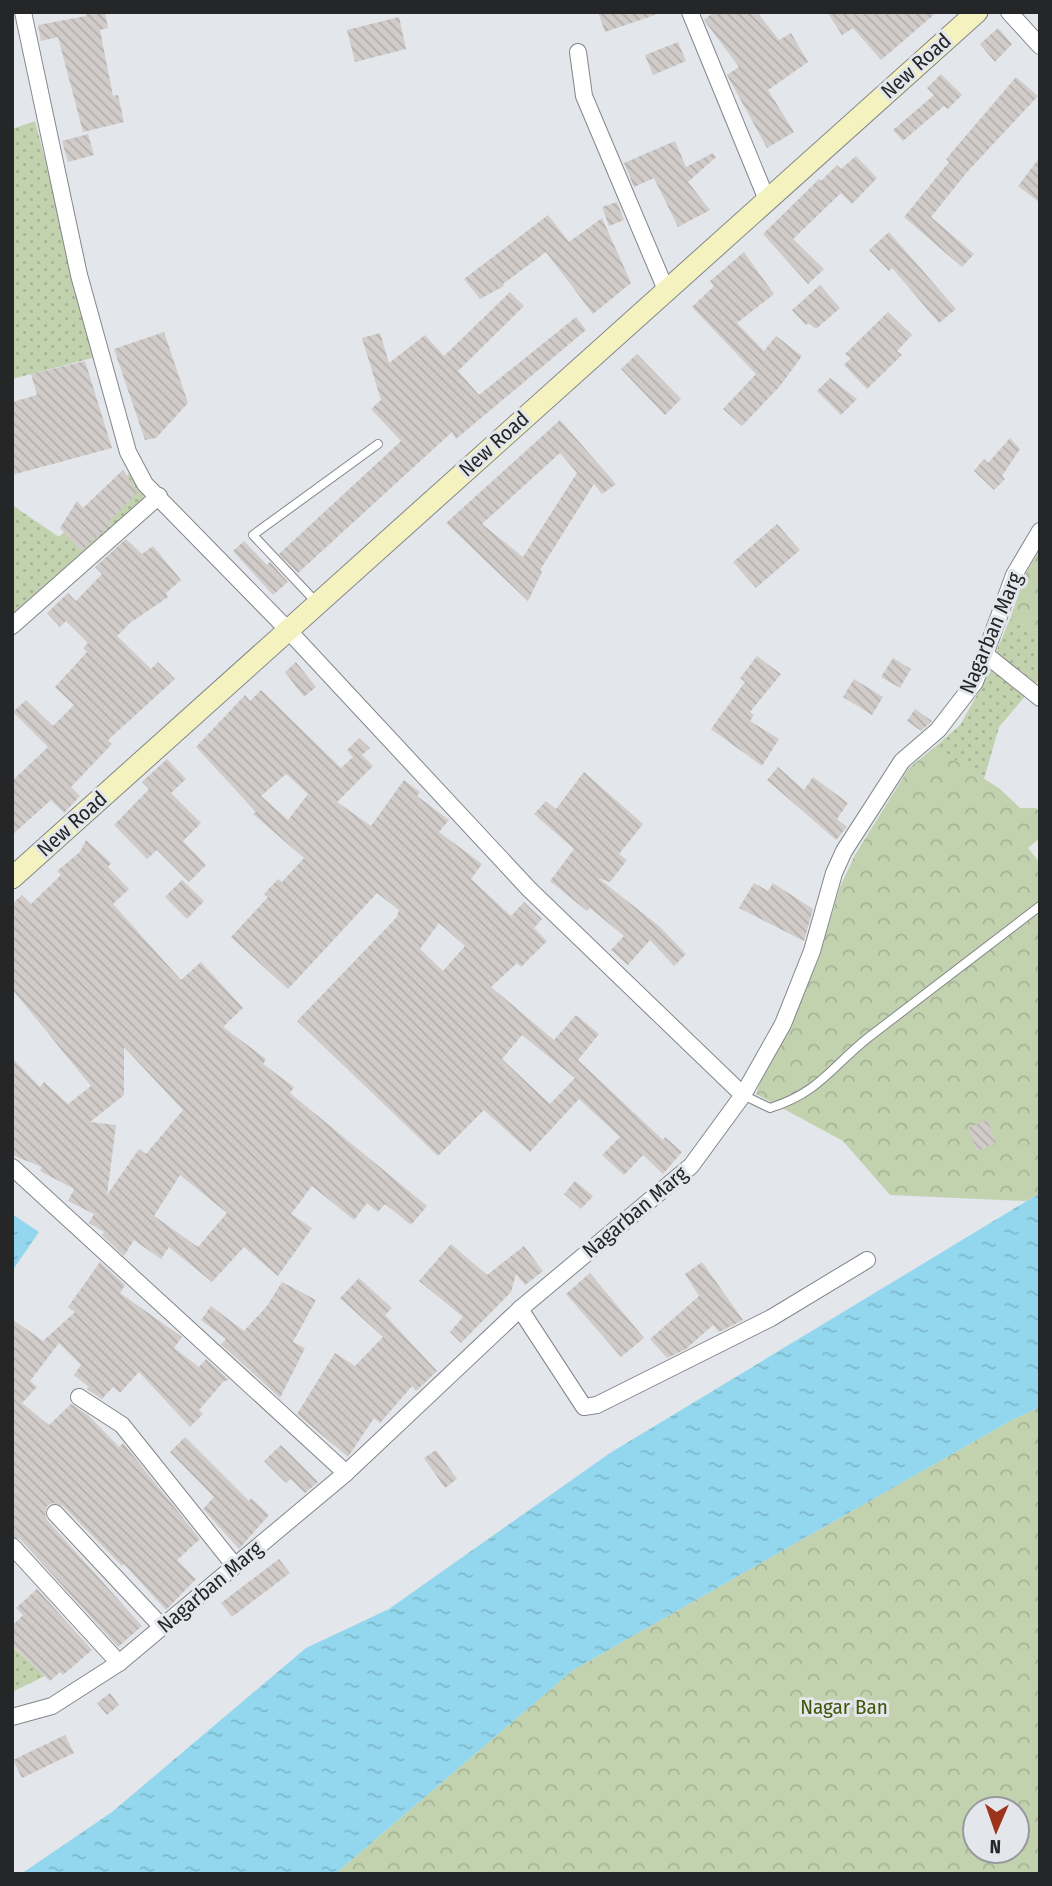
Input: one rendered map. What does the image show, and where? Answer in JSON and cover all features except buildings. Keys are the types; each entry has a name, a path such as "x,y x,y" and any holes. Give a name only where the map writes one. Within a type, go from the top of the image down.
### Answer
{"street":[{"path":"23,12 79,275 128,452 145,484 287,629 528,888 744,1095"},
{"path":"690,12 767,200"},
{"name":"New Road","path":"12,878 977,12"},
{"path":"1009,12 1040,46"},
{"path":"578,52 584,96 666,290"},
{"path":"12,626 159,496"},
{"name":"Nagarban Marg","path":"12,1717 52,1706 119,1663 346,1473 520,1309 691,1166 744,1095 783,1024 811,951 834,873 844,851 902,761 938,730 975,682 1014,575 1040,531"},
{"path":"985,654 1040,698"},
{"path":"12,1167 346,1473"},
{"path":"520,1309 584,1407 597,1405 771,1318 867,1260"},
{"path":"79,1397 122,1425 235,1566"},
{"path":"55,1513 162,1627"},
{"path":"12,1546 119,1663"}],"lane":[{"path":"317,603 253,536 378,444"},
{"path":"744,1095 770,1108 790,1101 822,1083 855,1049 1040,906"}],"green space":[{"path":"35,121 96,357 12,379 12,129"},
{"path":"130,473 143,489 144,500 12,619 12,505 59,537"},
{"path":"1040,549 1040,632 1010,619 1026,573"},
{"path":"1010,619 1040,632 1040,679 999,727 984,779 935,747 960,725 980,690"},
{"path":"935,747 1000,789 1020,808 1036,808 1040,813 1040,838 1028,848 1040,863 1040,1193 1026,1201 890,1195 843,1141 756,1094 764,1071 799,1005 823,944 840,887 855,855 909,768"},
{"name":"Nagar Ban","path":"1040,1407 1040,1874 335,1874 573,1670 1012,1420"},
{"path":"12,1646 45,1676 12,1692"}],"water":[{"path":"1040,1193 1040,1407 1012,1420 573,1670 335,1874 21,1874 112,1812 306,1648 389,1609 610,1453"},
{"path":"12,1214 39,1232 12,1271"}]}
